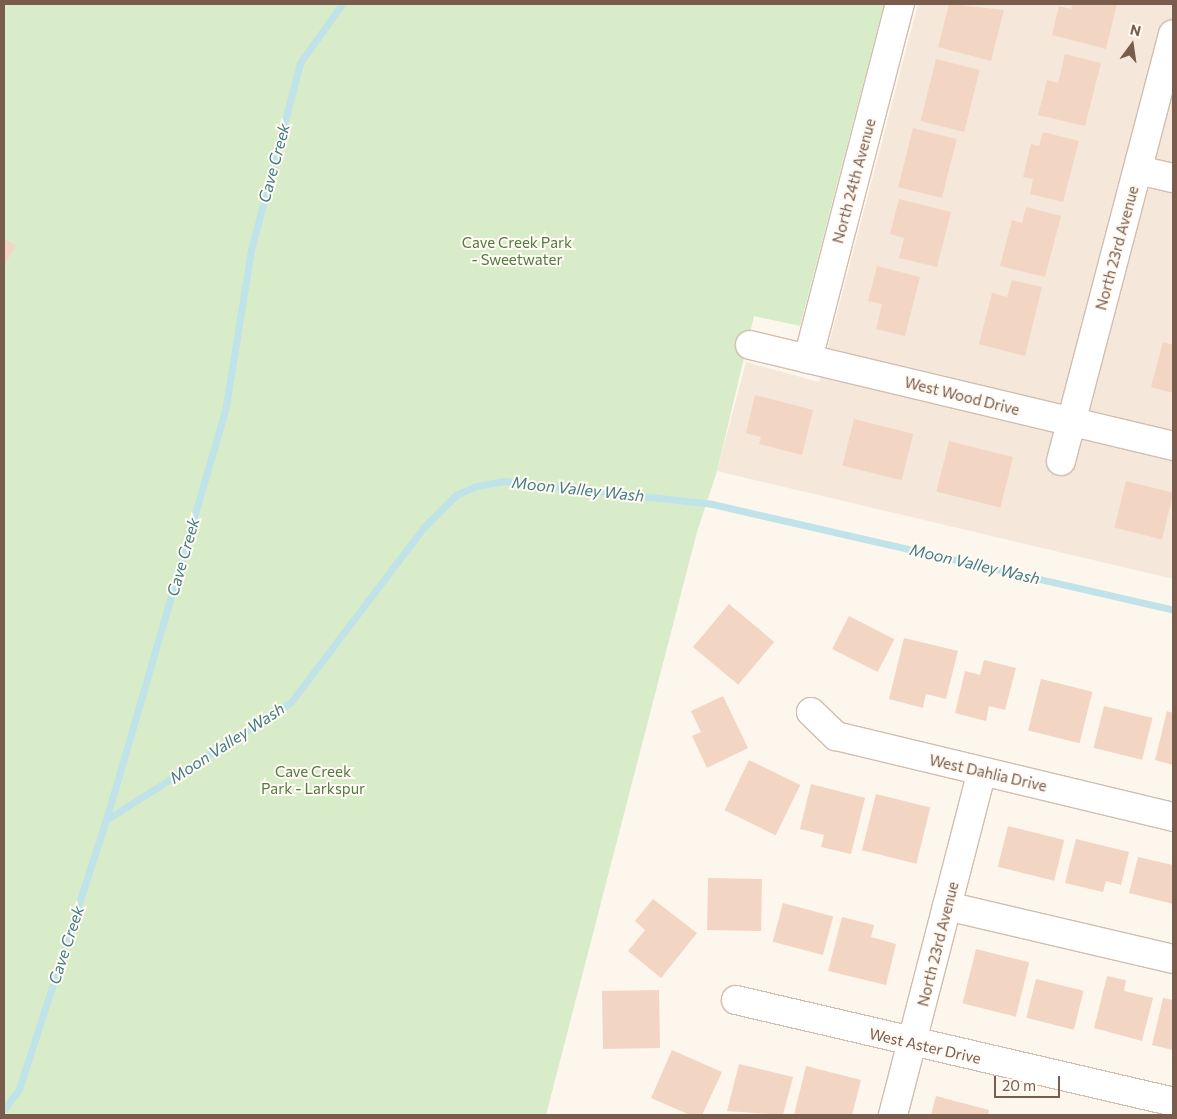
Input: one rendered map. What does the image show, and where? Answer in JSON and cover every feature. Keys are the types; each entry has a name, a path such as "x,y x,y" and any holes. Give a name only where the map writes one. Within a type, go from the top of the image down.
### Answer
{"street":[{"name":"North 24th Avenue","path":"808,358 900,4"},
{"name":"North 23rd Avenue","path":"1061,461 1173,34"},
{"path":"1138,170 1173,178"},
{"name":"West Wood Drive","path":"750,345 1173,446"},
{"name":"West Dahlia Drive","path":"811,712 836,736 1173,817"},
{"name":"North 23rd Avenue","path":"893,1115 982,772"},
{"path":"947,906 1173,960"},
{"name":"West Aster Drive","path":"736,1000 1173,1102"}],"shaded area":[{"path":"918,4 1173,4 1173,579 717,471 746,362 819,382"}],"green space":[{"path":"4,4 884,4 800,326 754,316 717,471 697,532 546,1115 4,1115"}],"building":[{"path":"949,4 1004,10 991,61 938,47"},
{"path":"1072,4 1117,4 1106,49 1052,35 1059,6 1071,9"},
{"path":"1065,54 1101,63 1085,126 1038,115 1047,80 1058,83"},
{"path":"936,59 980,70 964,132 921,121"},
{"path":"913,128 957,139 942,198 898,187"},
{"path":"1043,132 1079,141 1063,202 1030,194 1033,179 1023,177 1031,144 1039,146"},
{"path":"899,199 951,212 937,267 899,258 904,238 890,234"},
{"path":"1026,207 1061,216 1045,277 1000,266 1012,220 1022,223"},
{"path":"4,238 16,246 4,265"},
{"path":"877,266 920,277 905,336 876,329 882,304 868,301"},
{"path":"1012,280 1042,287 1025,356 979,344 992,293 1007,297"},
{"path":"1163,342 1173,345 1173,393 1151,387"},
{"path":"755,395 813,410 802,455 759,444 761,437 746,433"},
{"path":"854,419 913,434 902,480 842,466"},
{"path":"949,441 1013,457 1000,507 936,491"},
{"path":"1126,481 1173,493 1162,539 1114,528"},
{"path":"729,604 774,642 738,685 693,647"},
{"path":"849,616 894,639 878,672 832,649"},
{"path":"904,638 958,651 946,699 926,694 923,708 889,699"},
{"path":"984,660 1016,668 1005,710 989,706 986,721 955,713 965,671 980,675"},
{"path":"1041,679 1092,692 1080,743 1028,730"},
{"path":"723,696 748,748 707,768 692,736 701,732 691,711"},
{"path":"1104,706 1153,718 1142,760 1094,748"},
{"path":"1167,711 1173,713 1173,765 1155,760"},
{"path":"749,760 800,785 776,835 724,810"},
{"path":"811,784 865,798 851,854 821,847 824,835 800,829"},
{"path":"876,794 930,808 916,864 862,850"},
{"path":"1008,826 1064,840 1054,881 998,867"},
{"path":"1076,839 1129,852 1121,885 1106,881 1103,892 1065,883"},
{"path":"1138,857 1173,865 1173,904 1129,893"},
{"path":"708,878 762,879 761,931 707,930"},
{"path":"653,899 697,933 661,978 628,951 645,930 635,921"},
{"path":"783,903 833,916 823,955 773,942"},
{"path":"842,917 874,925 871,937 896,944 886,985 828,971"},
{"path":"976,949 1029,962 1016,1017 962,1003"},
{"path":"1107,976 1126,980 1124,991 1153,998 1142,1041 1094,1028"},
{"path":"1036,979 1084,991 1074,1030 1026,1018"},
{"path":"659,990 660,1048 603,1049 602,991"},
{"path":"1163,998 1173,1000 1173,1050 1152,1045"},
{"path":"672,1050 722,1072 702,1115 690,1115 651,1098"},
{"path":"739,1064 793,1077 783,1115 727,1111"},
{"path":"806,1066 861,1080 852,1115 794,1115"},
{"path":"936,1096 989,1110 988,1115 931,1115"}],"waterway":[{"name":"Cave Creek","path":"4,1109 19,1089 106,820 226,406 251,250 300,63 342,4"},
{"name":"Moon Valley Wash","path":"106,820 291,702 424,527 456,495 476,486 505,481 712,504 1173,610"}],"park label":[{"name":"Cave Creek Park - Sweetwater","path":"517,250"},
{"name":"Cave Creek Park - Larkspur","path":"313,780"}]}
